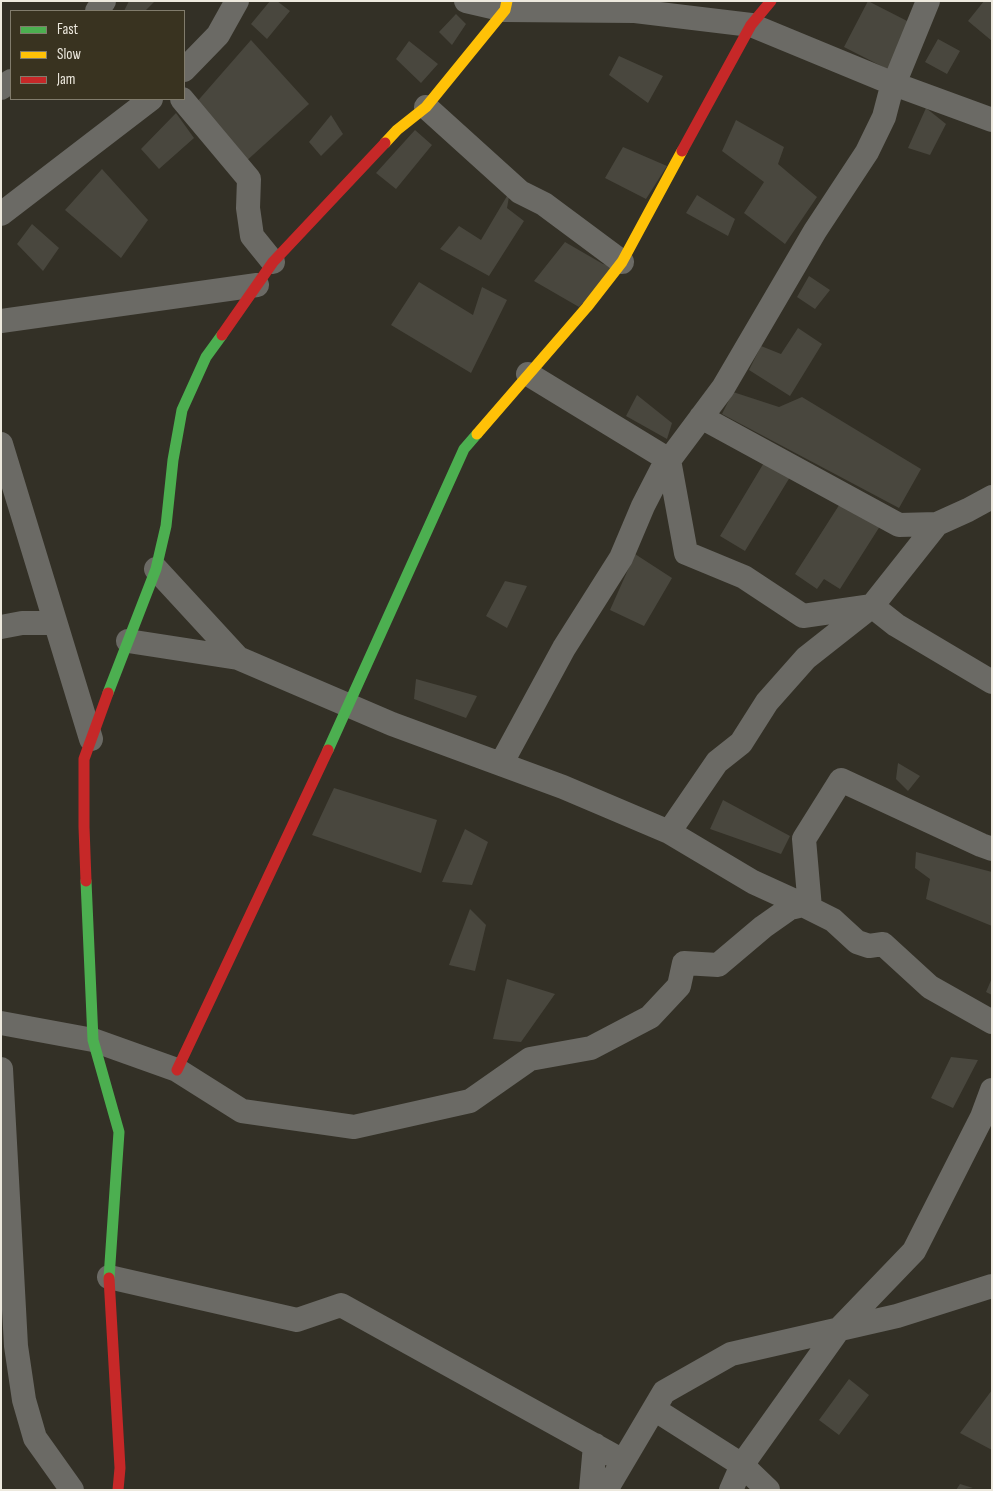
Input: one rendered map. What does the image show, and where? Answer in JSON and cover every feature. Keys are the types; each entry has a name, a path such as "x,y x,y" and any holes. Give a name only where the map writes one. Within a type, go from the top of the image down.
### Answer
{"street":[{"path":"185,69 218,35 237,1"},
{"path":"466,1 506,6 635,11 751,25 894,84 992,120"},
{"path":"177,1070 349,706 464,450 587,307 622,262 751,25 772,1"},
{"path":"501,764 564,648 621,558 649,493 661,471 723,388 815,231 867,152 884,117 894,84 928,1"},
{"path":"118,1490 120,1468 110,1277 119,1132 93,1040 84,827 84,759 156,569 166,526 173,460 182,410 206,357 273,262 397,130 426,107 506,6"},
{"path":"1,214 150,100"},
{"path":"183,100 249,179 248,208 252,236 273,262"},
{"path":"426,107 520,192 544,204 622,262"},
{"path":"1,321 257,285"},
{"path":"528,374 669,460 686,553 744,578 803,616 872,606 896,625 992,682"},
{"path":"701,417 899,525 937,524 992,497"},
{"path":"1,444 91,739"},
{"path":"968,510 992,508"},
{"path":"669,832 717,762 741,743 767,702 780,687 806,658 872,606 937,524"},
{"path":"156,569 238,658"},
{"path":"1,627 22,623 55,623"},
{"path":"128,641 238,658 392,724 562,787 669,832 754,882 832,920 857,942 869,946 883,944 930,987 992,1022"},
{"path":"810,908 804,839 841,780 992,849"},
{"path":"1,1023 93,1040 177,1070 242,1111 354,1127 470,1101 530,1059 591,1048 650,1017 679,986 684,964 718,965 763,927 790,908 803,905 810,908"},
{"path":"1,1069 16,1346 24,1400 35,1438 72,1490"},
{"path":"731,1490 742,1465 839,1329 914,1251 987,1117 992,1090"},
{"path":"110,1277 297,1320 341,1305 623,1461"},
{"path":"606,1490 664,1392 731,1354 897,1316 992,1286"},
{"path":"654,1409 742,1465 768,1490"},
{"path":"591,1490 594,1446"}],"building":[{"path":"129,1 155,1 146,10 124,10"},
{"path":"270,1 277,1 290,11 267,39 251,24"},
{"path":"868,1 915,25 891,71 844,47"},
{"path":"984,1 992,1 992,41 968,21"},
{"path":"456,14 466,24 452,45 439,32"},
{"path":"938,39 960,51 947,74 925,62"},
{"path":"251,40 309,104 243,164 195,104"},
{"path":"409,41 438,64 421,83 396,59"},
{"path":"619,56 663,76 648,103 609,75"},
{"path":"926,108 946,124 930,155 908,148"},
{"path":"176,113 194,138 159,169 141,149"},
{"path":"331,115 343,134 321,156 309,142"},
{"path":"736,120 784,147 778,164 817,197 785,244 744,213 764,182 722,151"},
{"path":"415,130 432,145 396,189 376,173"},
{"path":"623,147 667,166 646,199 605,178"},
{"path":"102,169 148,220 121,258 65,210"},
{"path":"510,191 507,208 524,221 489,276 440,249 459,226 481,240"},
{"path":"697,195 735,219 728,236 686,213"},
{"path":"32,224 59,248 43,271 17,244"},
{"path":"565,242 603,264 619,267 579,307 534,281"},
{"path":"809,276 830,290 815,309 797,297"},
{"path":"419,282 473,315 482,287 507,300 471,373 391,325"},
{"path":"798,328 822,344 790,396 749,370 761,346 781,354"},
{"path":"733,392 779,407 802,397 921,469 899,508 722,414"},
{"path":"637,395 672,423 667,439 626,416"},
{"path":"765,461 790,477 745,551 720,536"},
{"path":"843,499 882,523 840,589 824,579 817,589 795,574"},
{"path":"635,554 672,578 644,626 610,610"},
{"path":"505,581 527,586 507,628 486,616"},
{"path":"416,679 477,696 466,718 414,699"},
{"path":"898,763 920,776 908,791 896,779"},
{"path":"334,788 437,820 421,873 312,835"},
{"path":"723,800 790,836 781,854 710,829"},
{"path":"465,829 488,842 472,885 442,882"},
{"path":"916,852 992,872 992,926 926,899 930,879 915,868"},
{"path":"470,909 486,925 475,971 449,965"},
{"path":"992,978 992,995 986,992"},
{"path":"507,979 555,994 521,1042 493,1039"},
{"path":"951,1057 978,1060 953,1108 931,1098"},
{"path":"849,1379 869,1395 839,1435 819,1420"},
{"path":"992,1390 992,1450 960,1433"},
{"path":"960,1484 973,1488 956,1490"}],"traffic: fast":[{"path":"108,693 156,569 166,526 173,460 182,410 206,357 222,335"},
{"path":"328,750 464,449 477,434"},
{"path":"86,881 93,1040 119,1132 109,1278"}],"traffic: slow":[{"path":"385,143 397,130 426,107 505,10 507,1"},
{"path":"477,434 587,307 622,262 682,151"}],"traffic: jam":[{"path":"682,151 751,25 771,1"},
{"path":"222,335 273,262 385,143"},
{"path":"86,881 84,759 108,693"},
{"path":"177,1070 328,750"},
{"path":"109,1278 120,1468 118,1490"}]}
